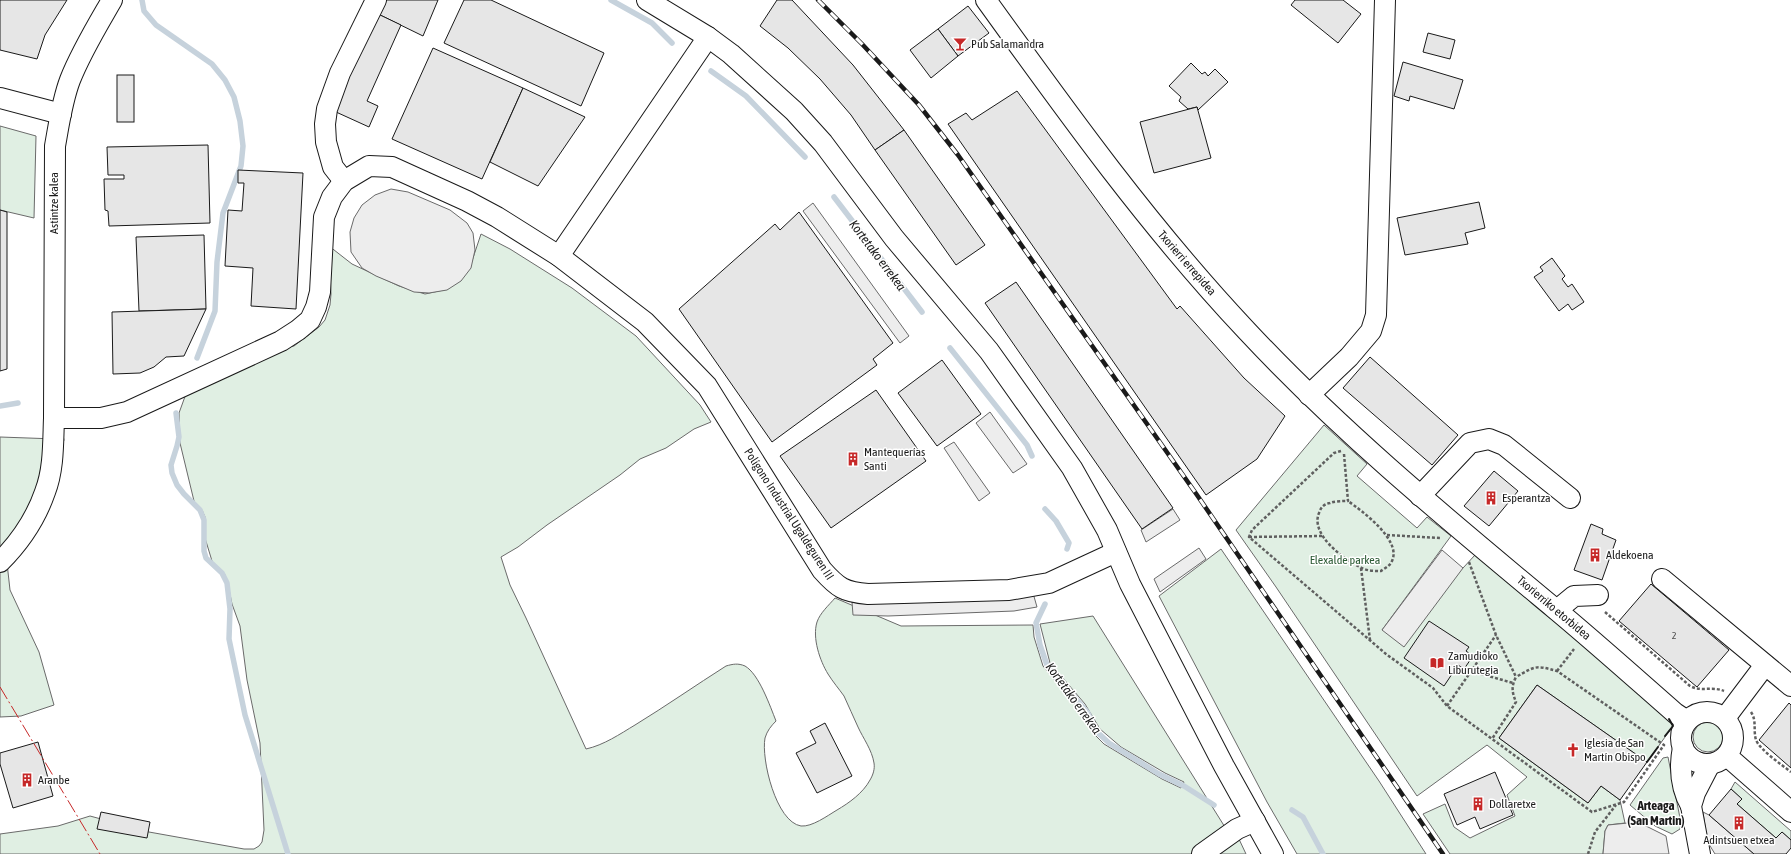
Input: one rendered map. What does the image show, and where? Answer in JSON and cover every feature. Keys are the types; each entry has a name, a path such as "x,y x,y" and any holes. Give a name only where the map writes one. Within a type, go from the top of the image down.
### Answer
{"street":[{"name":"Astintze kalea","path":"0,562 9,553 29,526 46,492 52,462 54,418 55,146 69,81 83,51 112,0"},
{"path":"54,418 101,418 127,412 281,341 310,320 316,308 320,292 324,217 332,197 344,181 333,167 326,142 325,124 327,109 340,73 376,0"},
{"path":"647,0 708,37 737,59 794,111 822,143 894,238 989,351 1072,468 1107,530 1133,591 1224,766 1274,854"},
{"name":"Txorierri errepidea","path":"986,0 1102,159 1147,217 1246,330 1309,395 1349,434 1420,496"},
{"path":"1309,395 1349,357 1371,331 1376,315 1385,0"},
{"path":"559,256 708,37"},
{"path":"0,98 61,114"},
{"name":"Polígono Industrial Ugaldeguren III","path":"344,181 369,166 392,167 435,195 497,216 559,256 645,322 707,386 822,570 833,583 850,592 868,594 1009,590 1049,583 1116,552"},
{"path":"1420,496 1470,443 1489,439 1504,444 1570,498"},
{"name":"Txorierriko etorbidea","path":"1420,496 1687,721"},
{"path":"1662,579 1791,686"},
{"path":"1557,610 1574,596 1602,604"},
{"path":"1725,718 1765,665"},
{"path":"1710,711 1725,718 1733,732 1734,741 1727,756 1710,764 1699,762 1686,753 1681,737 1683,728 1693,715 1710,711"},
{"path":"1683,747 1680,761 1682,786 1691,806 1700,854"},
{"path":"1727,756 1791,812"},
{"path":"1691,806 1695,793 1710,764"},
{"path":"1202,854 1237,829 1255,821"}],"path":[{"path":"1248,537 1252,530 1334,453 1338,451 1341,451 1344,454 1348,501"},
{"path":"1348,501 1371,518 1387,535 1394,552 1393,560 1389,565 1381,571 1360,568 1334,549 1322,536 1317,524 1318,515 1322,506 1330,502 1348,501"},
{"path":"1387,535 1442,538 1446,536"},
{"path":"1248,537 1322,536"},
{"path":"1248,537 1386,654 1433,688 1447,706 1492,739 1592,812 1624,802 1664,745 1557,671 1541,667 1532,668 1516,677 1513,683 1512,691 1516,702 1492,739"},
{"path":"1467,555 1470,569 1496,635 1516,677"},
{"path":"1360,568 1370,640"},
{"path":"1602,604 1690,686 1701,690 1717,688 1727,692 1752,713 1756,721 1754,730 1757,742 1791,772"},
{"path":"1447,706 1496,635"},
{"path":"1557,671 1572,650"},
{"path":"1471,671 1513,683"},
{"path":"1588,854 1595,832 1616,805"}],"green space":[{"path":"0,126 36,136 34,218 0,210"},
{"path":"481,234 510,249 572,288 636,336 700,405 711,422 694,429 666,448 640,459 620,475 547,525 518,547 501,557 510,585 586,749 599,745 618,735 726,666 736,664 742,665 750,670 755,676 776,721 765,738 765,760 772,788 784,814 792,822 801,826 810,825 824,818 860,793 870,780 874,767 873,758 844,696 825,669 816,642 815,635 818,619 822,612 835,598 901,626 1033,625 1034,637 1043,666 1079,709 1094,734 1104,744 1162,779 1181,788 1184,782 1165,773 1121,747 1100,729 1085,704 1050,663 1040,624 1093,616 1228,832 1195,854 0,854 0,834 58,826 90,816 149,832 244,849 254,849 259,846 262,842 264,830 260,743 247,680 240,626 232,604 224,573 212,561 205,538 205,517 202,510 194,501 180,443 179,413 191,380 281,348 294,346 319,327 325,320 330,305 329,246 352,264 399,286 425,294 448,289 472,261"},
{"name":"Elexalde parkea","path":"1324,425 1367,464 1357,476 1417,528 1427,517 1451,536 1382,630 1463,568 1475,555 1667,716 1673,726 1647,762 1537,685 1499,738 1588,803 1601,786 1620,800 1625,823 1608,825 1605,831 1603,854 1450,854 1423,814 1445,804 1454,827 1470,838 1515,816 1507,795 1527,777 1487,745 1417,796 1236,530"},
{"path":"62,431 64,440 57,459 7,563 10,590 39,652 54,705 21,716 0,717 0,437 56,439"},
{"path":"1221,549 1379,781 1426,854 1297,854 1267,802 1159,596"},
{"path":"1708,722 1719,726 1723,737 1719,748 1708,752 1697,748 1693,737 1697,726"},
{"path":"1668,757 1681,823 1680,829 1672,834 1655,826 1630,805 1663,758"},
{"path":"1735,782 1791,831 1791,840 1782,832 1776,838 1737,804 1742,799 1731,789"},
{"path":"1238,837 1246,854 1211,854"}],"shaded area":[{"path":"391,189 408,192 450,210 467,223 473,233 475,250 471,268 461,281 447,290 429,293 414,292 376,276 362,268 351,252 350,232 354,218 362,205 375,195"},
{"path":"813,203 909,336 900,343 803,211"},
{"path":"990,412 1027,464 1013,473 976,423"},
{"path":"954,442 990,493 979,501 944,448"},
{"path":"1173,509 1180,520 1146,542 1141,530"},
{"path":"1199,548 1206,559 1160,592 1154,579"},
{"path":"1442,550 1463,568 1404,647 1382,630"},
{"path":"1033,593 1037,607 1014,611 888,616 853,615 852,602 931,600"},
{"path":"1703,812 1709,815 1754,854 1715,854 1707,841"},
{"path":"1638,822 1666,836 1669,854 1603,854 1605,831 1608,825"}],"building":[{"path":"0,0 67,0 45,35 37,59 0,50"},
{"path":"384,0 438,0 423,36 378,14"},
{"path":"464,0 491,0 604,53 581,106 444,43"},
{"path":"777,0 792,0 853,65 904,130 875,150 851,115 820,79 788,48 760,26"},
{"path":"1295,0 1343,0 1361,14 1338,43 1291,5"},
{"path":"968,6 989,33 958,56 938,29"},
{"path":"378,14 401,25 367,101 378,106 369,127 336,112 342,92"},
{"path":"938,29 958,56 931,78 910,50"},
{"path":"1428,33 1455,40 1450,59 1423,52"},
{"path":"433,48 523,88 482,179 392,139"},
{"path":"1403,62 1463,80 1454,109 1410,96 1409,101 1394,96"},
{"path":"1191,63 1202,74 1205,72 1208,76 1215,69 1228,82 1198,110 1197,107 1188,109 1179,101 1181,97 1169,86"},
{"path":"117,75 134,75 134,122 117,122"},
{"path":"523,88 585,117 538,186 490,162"},
{"path":"1017,91 1177,309 1180,306 1244,378 1285,416 1257,459 1206,495 948,124 966,113 972,120"},
{"path":"1197,107 1211,158 1154,173 1140,122"},
{"path":"904,130 985,245 956,265 875,150"},
{"path":"208,145 210,223 109,226 108,211 105,210 104,179 124,179 124,175 108,175 107,147"},
{"path":"238,170 303,173 296,309 251,306 253,268 225,266 228,210 242,211 244,183 238,183"},
{"path":"1479,202 1485,228 1465,233 1468,244 1405,255 1397,218"},
{"path":"0,210 7,212 7,369 0,371"},
{"path":"799,212 893,343 873,359 877,365 772,442 679,309 775,224 780,230"},
{"path":"204,235 206,309 139,311 136,237"},
{"path":"1552,258 1565,276 1562,279 1568,287 1572,284 1584,302 1572,310 1568,304 1559,311 1534,277 1543,271 1540,267"},
{"path":"1016,282 1173,508 1142,529 985,303"},
{"path":"206,309 184,356 166,357 154,367 140,373 113,374 112,312"},
{"path":"1370,357 1458,435 1432,465 1343,388"},
{"path":"942,360 981,414 937,446 898,393"},
{"name":"Mantequerías Santi","path":"876,390 926,461 831,528 780,456"},
{"name":"Esperantza","path":"1494,471 1518,491 1489,526 1464,506"},
{"name":"Aldekoena","path":"1591,524 1603,529 1602,534 1616,540 1602,580 1574,570"},
{"path":"1651,584 1729,650 1697,687 1619,621"},
{"path":"1429,621 1469,647 1466,651 1473,656 1464,669 1458,665 1444,686 1404,658"},
{"name":"Iglesia de San Martín Obispo","path":"1537,685 1647,762 1620,800 1601,786 1588,803 1499,738"},
{"path":"1789,703 1791,705 1791,768 1759,740"},
{"path":"825,723 852,776 817,793 796,753 816,743 810,731"},
{"name":"Aranbe","path":"38,742 53,796 13,808 0,764 0,753"},
{"name":"Dollaretxe","path":"1495,772 1513,815 1480,829 1475,817 1457,825 1444,794"},
{"name":"Adintsuen etxea","path":"1731,789 1742,799 1737,804 1776,838 1782,832 1791,840 1791,848 1786,854 1754,854 1709,815"},
{"path":"101,812 150,822 147,838 97,829"}],"waterway":[{"path":"142,0 144,11 156,25 212,64 225,80 234,97 240,121 243,146 241,166 223,213 217,262 215,311 197,358"},
{"name":"Kortetako errekea","path":"611,0 652,23 672,43"},
{"name":"Kortetako errekea","path":"711,71 746,96 805,157"},
{"name":"Kortetako errekea","path":"834,197 922,312"},
{"name":"Kortetako errekea","path":"950,348 1027,445 1032,456"},
{"path":"0,406 18,403"},
{"path":"176,413 179,437 171,465 172,473 177,485 200,510 204,520 204,551 206,558 222,573 227,583 230,609 229,639 245,715 288,854"},
{"name":"Kortetako errekea","path":"1045,509 1056,521 1069,543 1067,549"},
{"name":"Kortetako errekea","path":"1045,604 1036,623 1040,645 1047,665 1088,713 1096,731 1109,743 1159,774 1184,786 1214,805"},
{"name":"Kortetako errekea","path":"1292,810 1303,817 1323,854"}],"railway":[{"path":"818,0 862,44 919,105 958,155 1197,495 1443,854"}],"wall":[{"path":"1665,736 1673,726 1669,719"},
{"path":"1647,762 1658,747"}],"power":[{"path":"0,687 100,854"}],"place":[{"name":"Pub Salamandra","path":"960,44"},
{"name":"Mantequerías Santi","path":"853,459"},
{"name":"Esperantza","path":"1491,498"},
{"name":"Aldekoena","path":"1595,555"},
{"name":"Zamudioko Liburutegia","path":"1437,663"},
{"name":"Iglesia de San Martín Obispo","path":"1573,750"},
{"name":"Aranbe","path":"27,780"},
{"name":"Dollaretxe","path":"1478,804"},
{"name":"Adintsuen etxea","path":"1739,823"}],"district":[{"name":"Arteaga (San Martin)","path":"1656,812"}]}
